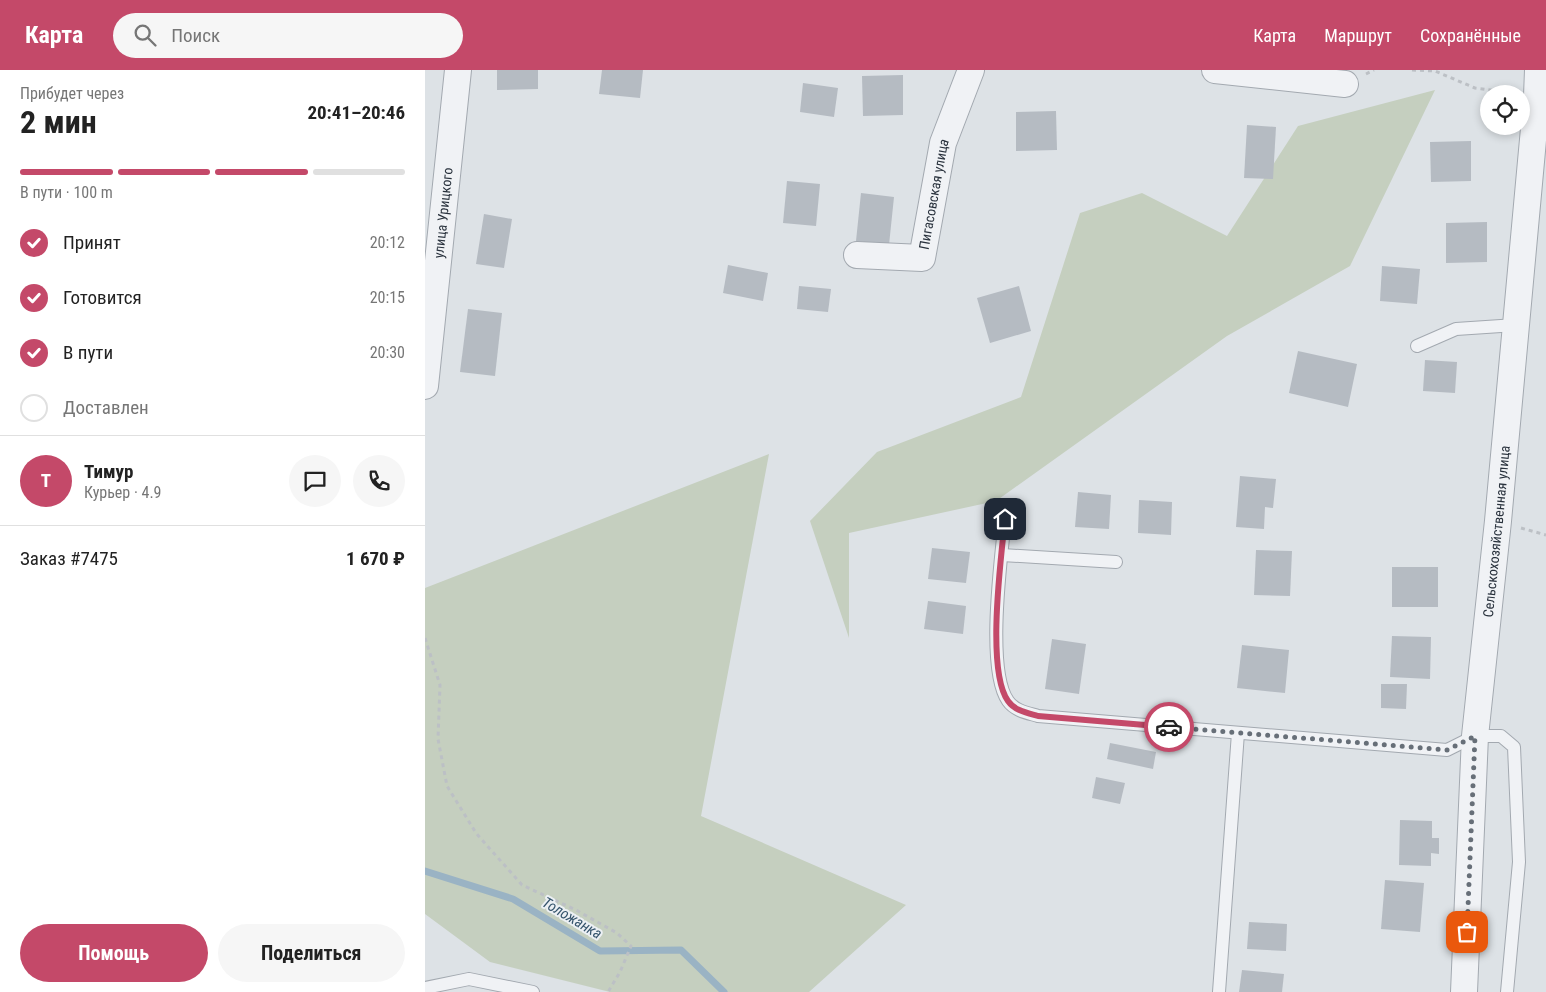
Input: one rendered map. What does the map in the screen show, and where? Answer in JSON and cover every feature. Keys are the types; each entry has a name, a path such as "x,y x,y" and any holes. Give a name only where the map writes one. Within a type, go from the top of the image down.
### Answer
{"street":[{"name":"улица Урицкого","path":"425,386 458,70"},
{"name":"Пигасовская улица","path":"857,255 922,258 943,143 971,70"},
{"path":"1215,70 1266,72 1345,84"},
{"name":"Сельскохозяйственная улица","path":"1464,992 1475,736 1489,620 1538,70"}],"lane":[{"path":"1417,346 1456,329 1516,325"},
{"path":"1005,519 995,648 1003,691 1009,702 1020,711 1038,716 1447,750 1475,736 1501,736 1513,747 1519,862 1507,992"},
{"path":"1002,555 1116,562"},
{"path":"1219,992 1238,733"},
{"path":"425,988 469,979 533,992"}],"path":[{"path":"1412,70 1435,71 1475,88 1537,96"},
{"path":"425,638 440,684 438,739 447,786 476,833 522,885 601,924 617,933 631,946 620,972 608,992"}],"green space":[{"path":"1435,90 1350,266 1227,336 996,501 849,533 849,638 810,521 877,452 1021,397 1080,213 1142,193 1227,236 1298,126"},
{"path":"769,454 701,816 906,905 809,992 610,992 490,962 425,914 425,588"}],"building":[{"path":"497,70 538,70 538,89 497,90"},
{"path":"602,70 643,70 640,98 599,94"},
{"path":"903,75 903,115 863,116 862,76"},
{"path":"803,83 838,88 834,117 800,112"},
{"path":"1056,111 1057,150 1016,151 1016,112"},
{"path":"1247,125 1276,127 1273,179 1244,178"},
{"path":"1471,141 1471,181 1431,182 1430,142"},
{"path":"787,181 820,184 816,226 783,223"},
{"path":"861,193 894,197 889,245 856,241"},
{"path":"484,214 512,219 504,268 476,264"},
{"path":"1487,222 1487,262 1446,263 1446,223"},
{"path":"728,265 768,273 763,301 723,293"},
{"path":"1382,266 1420,269 1417,304 1380,301"},
{"path":"799,286 831,289 828,312 797,309"},
{"path":"1019,286 1031,331 990,343 977,298"},
{"path":"468,309 502,313 495,376 460,372"},
{"path":"1298,351 1357,364 1348,407 1289,393"},
{"path":"1425,360 1457,362 1455,393 1423,391"},
{"path":"1240,476 1276,479 1273,508 1265,507 1264,529 1236,527"},
{"path":"1078,492 1111,495 1109,529 1075,527"},
{"path":"1139,500 1172,502 1171,535 1138,533"},
{"path":"932,548 970,552 966,583 928,579"},
{"path":"1256,550 1292,551 1290,596 1254,595"},
{"path":"1392,567 1438,567 1438,607 1392,607"},
{"path":"928,601 966,606 963,634 924,629"},
{"path":"1392,636 1431,637 1430,679 1390,677"},
{"path":"1052,639 1086,644 1079,694 1045,689"},
{"path":"1242,645 1289,650 1285,693 1237,688"},
{"path":"1381,684 1407,684 1406,709 1381,708"},
{"path":"1110,743 1156,752 1153,769 1107,759"},
{"path":"1096,777 1125,783 1120,804 1092,798"},
{"path":"1400,820 1432,821 1432,838 1439,838 1439,854 1431,853 1431,866 1399,865"},
{"path":"1385,880 1424,883 1420,932 1381,929"},
{"path":"1249,922 1287,924 1286,951 1247,949"},
{"path":"1242,970 1284,974 1282,992 1239,992"}],"waterway":[{"name":"Толожанка","path":"425,871 513,899 600,951 681,950 724,992"}],"way so far":[{"path":"1169,727 1447,750 1475,736 1467,932"}],"route":[{"path":"1005,519 995,648 1003,691 1009,702 1020,711 1038,716 1169,727"}]}
